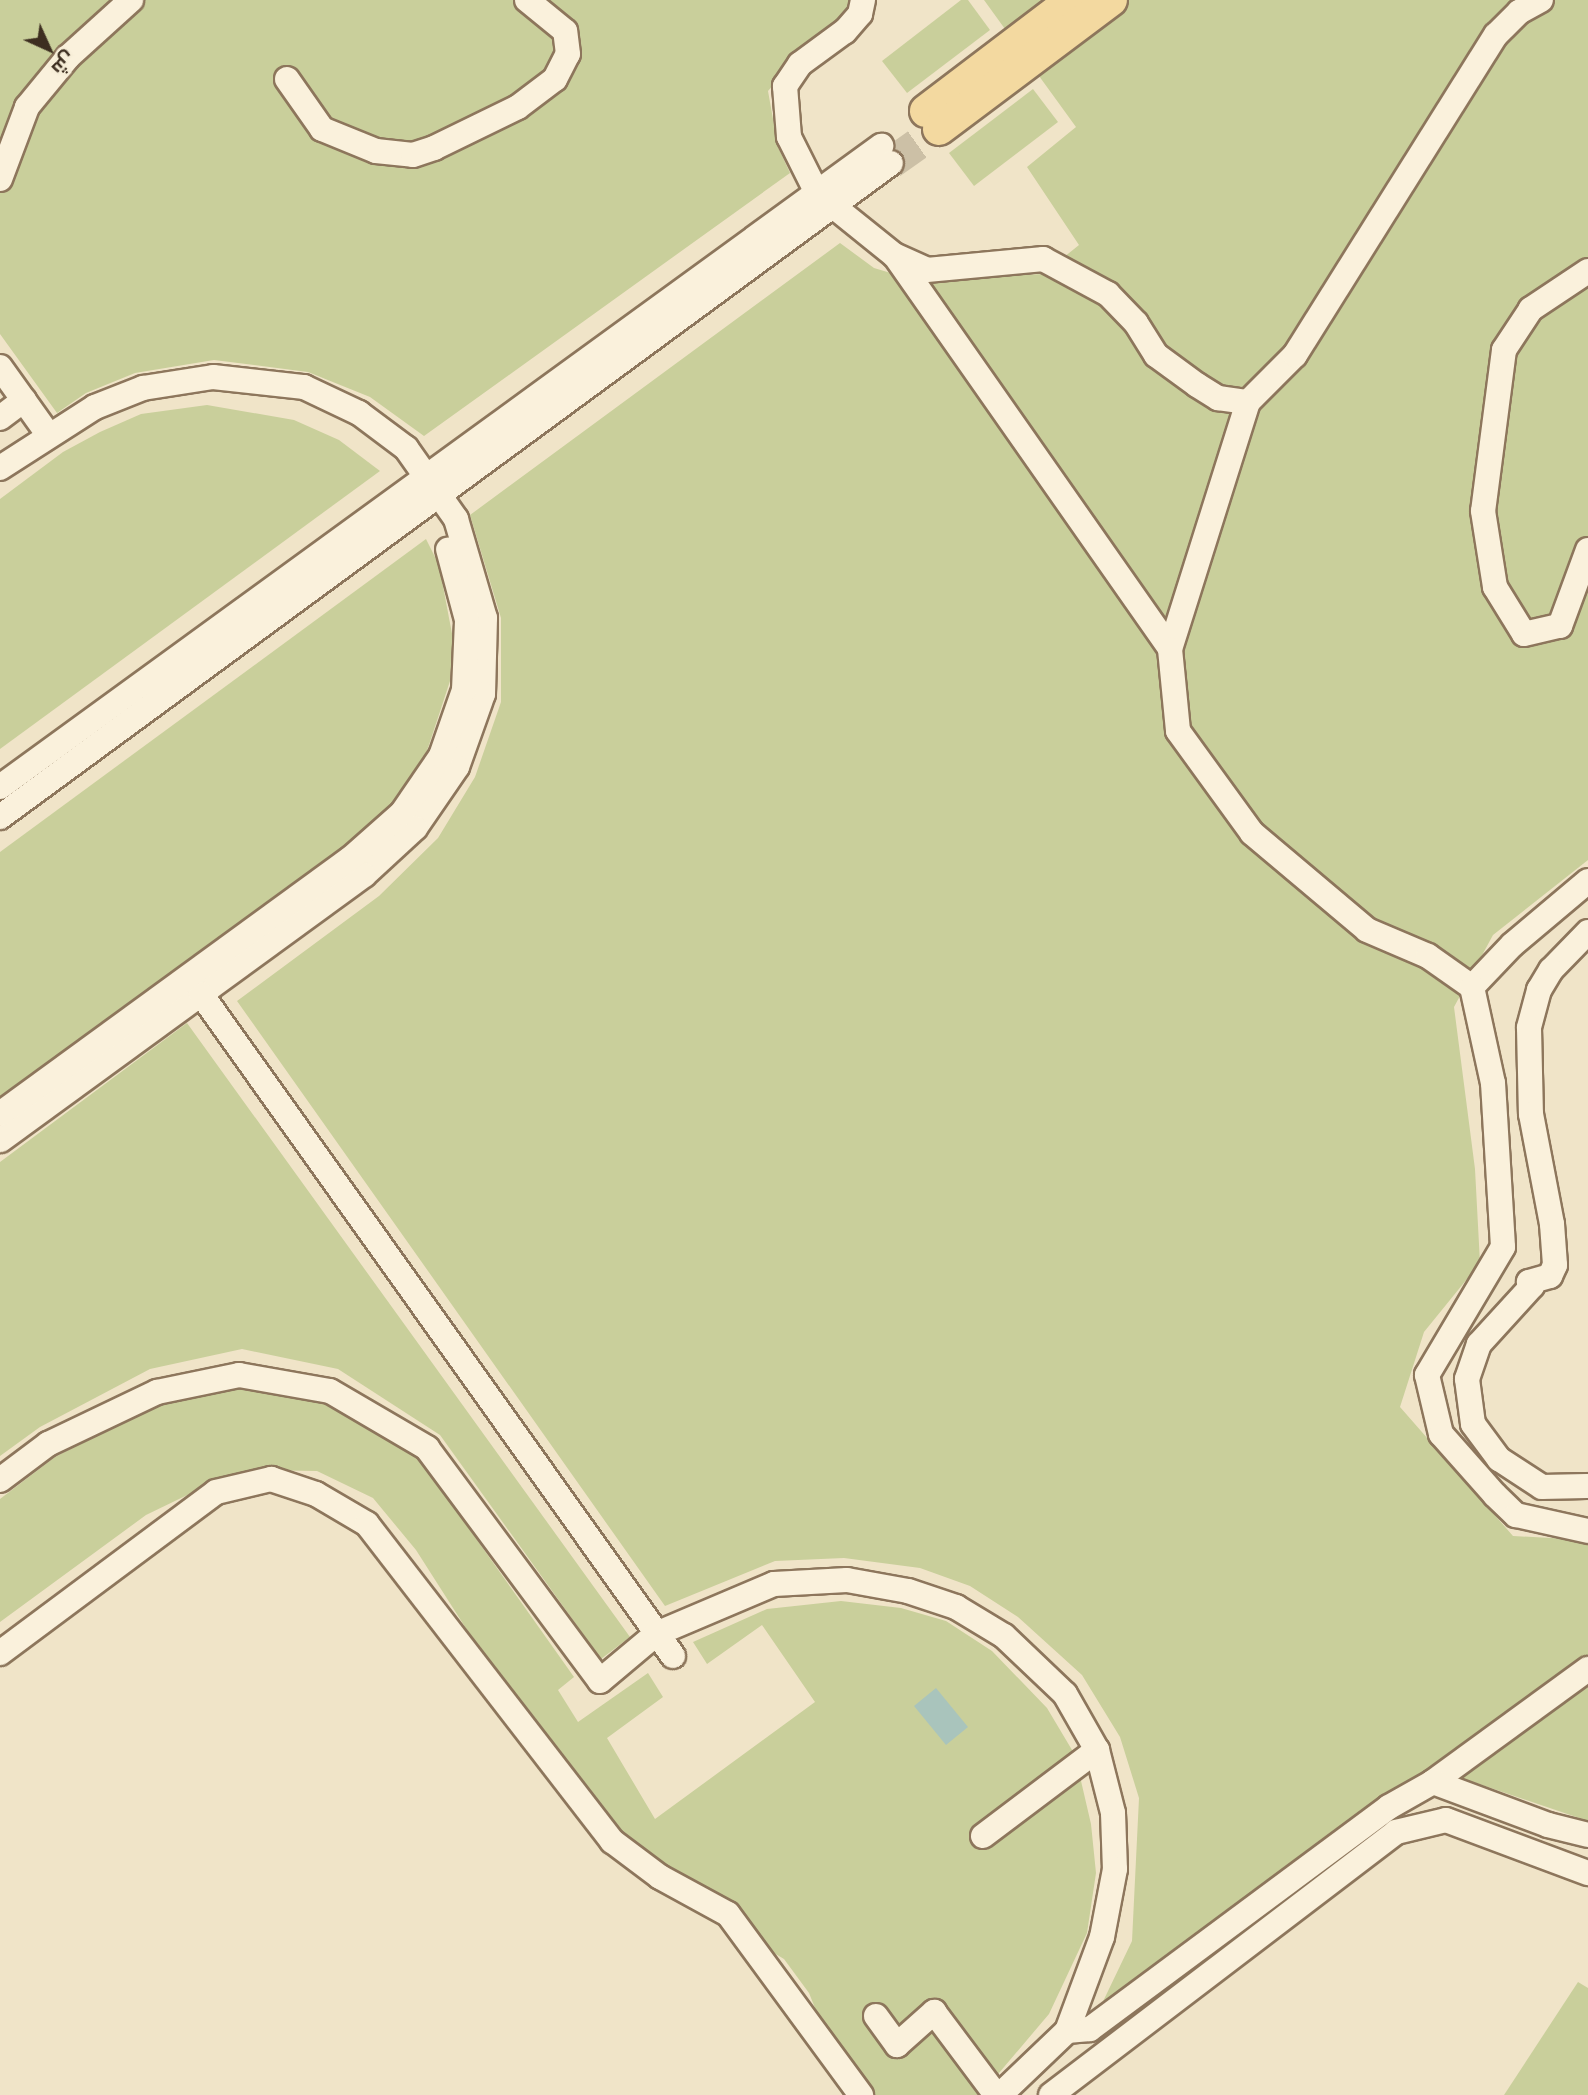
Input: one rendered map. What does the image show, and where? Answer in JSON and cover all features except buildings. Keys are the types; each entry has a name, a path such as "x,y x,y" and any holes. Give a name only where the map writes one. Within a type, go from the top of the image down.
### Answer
{"main road":[{"path":"1072,0 933,120 1111,0"}],"street":[{"path":"0,179 27,107 68,57 131,0"},
{"path":"287,79 322,129 376,151 413,155 518,107 555,79 568,54 565,31 527,0"},
{"path":"863,0 860,14 845,31 800,64 785,86 789,137 826,198 894,255 1170,649"},
{"path":"1541,0 1519,12 1496,35 1294,355 1248,402 1170,649 1178,731 1252,833 1367,930 1429,956 1472,986 1493,1083 1503,1247 1427,1376 1441,1434 1495,1495 1516,1515 1588,1531"},
{"path":"0,817 427,491 886,154"},
{"path":"894,255 927,270 1042,259 1108,294 1136,323 1156,355 1196,385 1218,398 1248,402"},
{"path":"1588,271 1531,309 1504,350 1483,511 1495,587 1524,634 1560,626 1588,550"},
{"path":"0,367 48,434"},
{"path":"0,468 48,434 94,407 143,388 214,377 315,393 359,413 406,448 443,531 467,620 464,690 441,757 402,813 350,859 0,1114"},
{"path":"0,484 99,419 144,402 210,390 303,400 353,424 396,455 456,519 485,618 483,694 457,767 415,828 364,876 0,1140"},
{"path":"0,418 24,400"},
{"path":"0,787 427,491"},
{"path":"1472,986 1512,945 1588,881"},
{"path":"1588,932 1551,970 1539,989 1530,1028 1531,1114 1552,1224 1555,1265 1550,1276 1529,1282 1532,1286 1479,1343 1467,1379 1473,1424 1499,1459 1542,1487 1588,1486"},
{"path":"201,994 673,1656"},
{"path":"0,1480 48,1444 157,1392 239,1375 330,1391 427,1448 600,1681 656,1634 775,1584 847,1580 908,1591 956,1607 1004,1636 1065,1694 1097,1750 1113,1813 1115,1869 1102,1937 1068,2031 998,2095 934,2012 898,2045 876,2015"},
{"path":"0,1653 216,1492 271,1479 316,1494 367,1524 612,1841 660,1877 728,1914 861,2095"},
{"path":"1068,2031 1090,2029 1389,1807 1433,1782 1588,1669"},
{"path":"983,1836 1097,1750"},
{"path":"1433,1782 1548,1825 1588,1835"},
{"path":"1051,2095 1396,1832 1446,1820 1588,1873"}],"green space":[{"path":"0,0 853,0 840,20 815,37 768,91 778,147 790,173 424,436 370,397 308,372 214,360 135,373 86,393 57,413 0,334"},
{"path":"961,0 968,0 990,30 907,93 882,61"},
{"path":"984,0 1588,0 1588,860 1493,935 1454,1007 1475,1169 1480,1263 1424,1332 1400,1407 1513,1536 1588,1540 1588,1821 1432,1768 1097,2014 1132,1941 1139,1798 1120,1737 1082,1675 1018,1617 970,1586 920,1568 844,1558 775,1561 665,1606 237,1001 379,896 438,838 475,777 501,702 501,618 470,515 840,243 874,268 914,280 1043,274 1079,245 1027,167 1076,127"},
{"path":"1033,89 1058,122 974,186 949,153"},
{"path":"207,405 294,420 339,440 380,471 0,749 0,499 63,452 100,432 141,414"},
{"path":"426,539 439,565 453,639 450,681 425,757 392,805 340,849 0,1097 0,852"},
{"path":"187,1023 630,1637 601,1659 440,1435 338,1369 242,1349 150,1369 40,1427 0,1456 0,1162"},
{"path":"238,1389 324,1404 419,1458 574,1677 558,1690 578,1722 648,1673 663,1697 607,1738 655,1819 815,1702 762,1625 707,1664 693,1642 767,1609 841,1601 901,1608 946,1621 992,1651 1047,1708 1075,1755 1091,1824 1096,1873 1087,1933 1049,2014 988,2086 977,2095 850,2095 809,1993 784,1959 624,1865 600,1838 416,1550 373,1498 317,1471 254,1470 208,1485 146,1515 0,1622 0,1499 55,1457 157,1405"},
{"path":"1578,1982 1588,1988 1588,2095 1504,2095"}],"water":[{"path":"936,1688 968,1727 946,1745 914,1706"}],"tunnel":[{"path":"891,163 939,129"}]}
